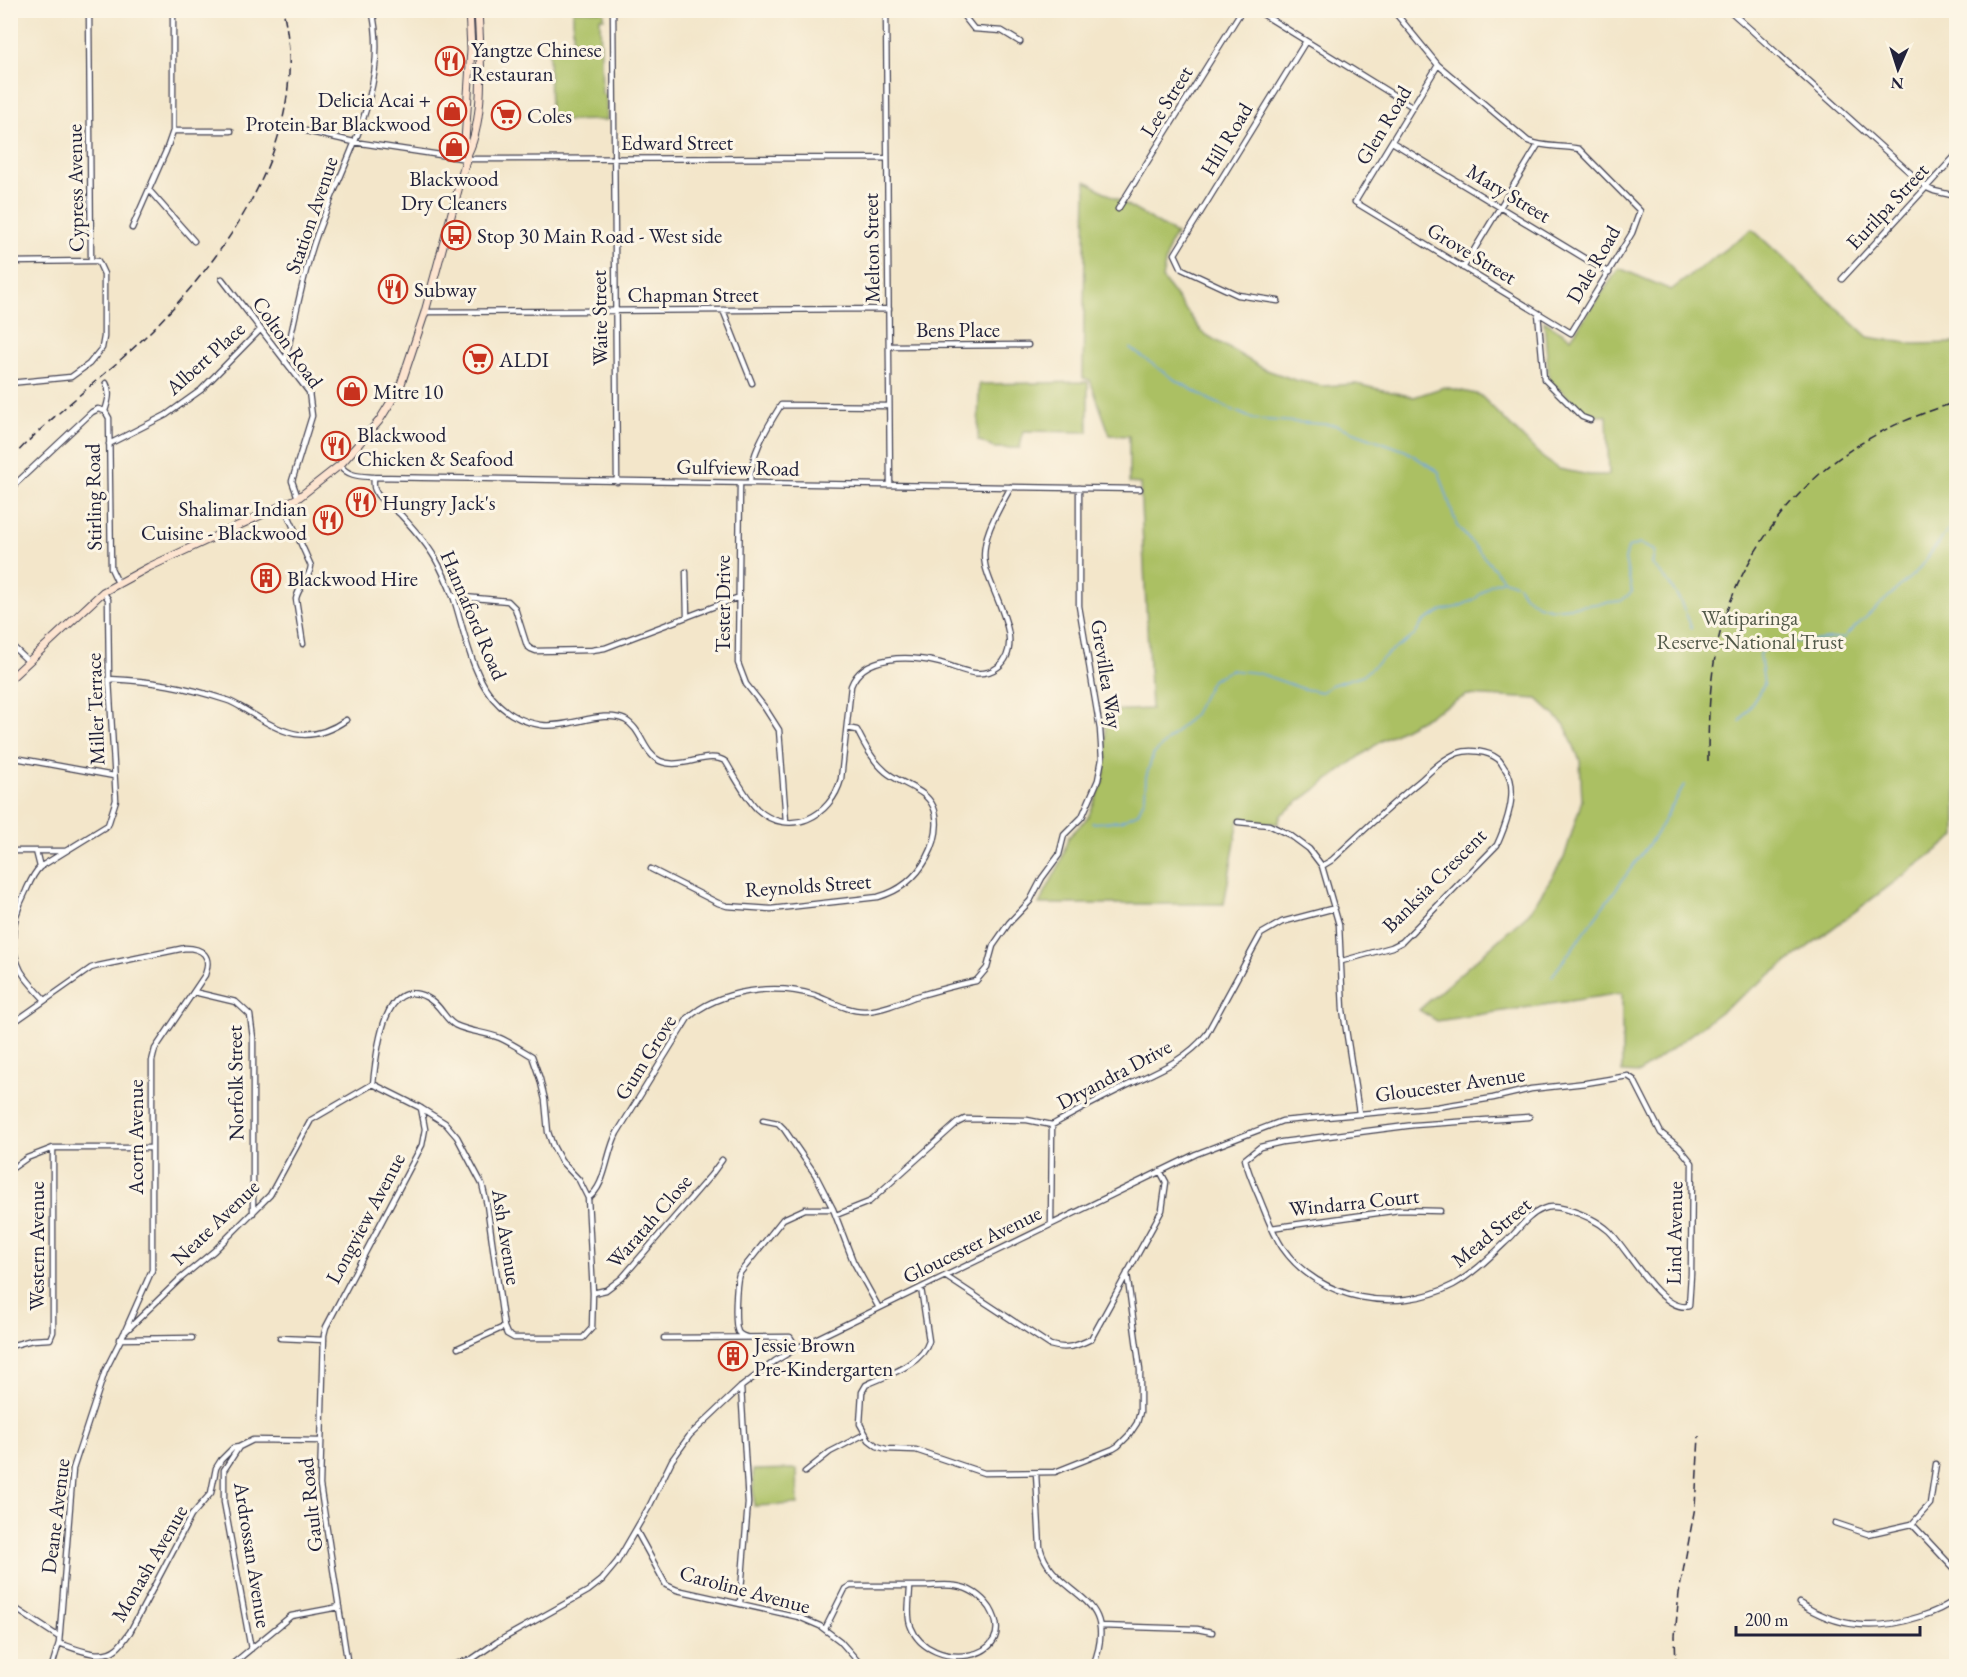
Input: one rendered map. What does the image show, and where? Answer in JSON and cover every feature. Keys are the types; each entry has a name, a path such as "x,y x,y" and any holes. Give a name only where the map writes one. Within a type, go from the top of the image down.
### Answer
{"main road":[{"path":"468,156 465,141 471,49 469,10"},
{"path":"10,679 103,592 298,498 340,465 379,421 400,387 425,312 468,156 474,142 478,119 480,52 478,10"}],"street":[{"name":"Cypress Avenue","path":"10,383 71,377 102,348 104,274 98,261 91,261 89,10"},
{"path":"132,228 173,131 174,10"},
{"name":"Station Avenue","path":"285,362 313,246 354,142 370,92 377,50 377,29 372,10"},
{"name":"Waite Street","path":"613,10 617,482"},
{"name":"Melton Street","path":"886,10 890,485"},
{"path":"959,10 974,29 1002,31 1020,42"},
{"name":"Lee Street","path":"1118,209 1242,10"},
{"path":"1257,10 1413,107"},
{"path":"1393,10 1438,65 1528,141 1538,145 1463,268"},
{"path":"1729,10 1927,188 1956,196"},
{"name":"Hill Road","path":"1278,301 1238,295 1210,283 1182,269 1175,254 1306,41"},
{"name":"Glen Road","path":"1356,202 1438,65"},
{"path":"173,131 231,130"},
{"name":"Edward Street","path":"306,131 354,142 468,156 887,158"},
{"name":"Mary Street","path":"1392,142 1609,273"},
{"name":"Dale Road","path":"1538,145 1580,149 1640,211 1632,233 1571,333"},
{"name":"Eurilpa Street","path":"1842,279 1956,155"},
{"path":"149,190 194,241"},
{"name":"Grove Street","path":"1356,202 1571,333"},
{"path":"10,262 91,261"},
{"name":"Colton Road","path":"222,279 309,392 312,416 292,481 298,498"},
{"name":"Chapman Street","path":"425,312 888,309"},
{"path":"723,310 752,383"},
{"path":"1538,313 1544,380 1582,417 1590,420"},
{"name":"Albert Place","path":"108,444 166,415 201,390 260,330"},
{"name":"Bens Place","path":"889,346 1028,345"},
{"name":"Stirling Road","path":"106,383 108,402 105,411 109,418 111,568 118,583"},
{"path":"750,483 750,468 753,460 764,434 781,405 889,406"},
{"path":"10,489 92,412 98,409 105,411"},
{"name":"Gulfview Road","path":"340,465 348,473 374,477 1140,489"},
{"name":"Hannaford Road","path":"374,477 376,493 400,514 422,539 435,559 453,596 471,658 479,677 489,694 505,711 524,721 555,726 598,717 611,716 625,720 637,731 653,757 661,762 671,765 714,757 721,758 726,762 756,808 776,820 786,821"},
{"name":"Tester Drive","path":"740,483 738,663 746,684 779,730 786,821"},
{"path":"786,821 808,820 832,802 842,779 850,686 853,679 864,668 882,660 903,659 936,662 964,672 980,674 997,668 1006,659 1009,640 1007,621 984,563 991,524 1011,487"},
{"name":"Grevillea Way","path":"1059,855 1064,835 1082,817 1091,799 1102,759 1100,729 1079,606 1079,488"},
{"path":"284,506 311,566 297,592 296,599 303,644"},
{"path":"686,572 687,618"},
{"name":"Miller Terrace","path":"67,851 108,825 116,800 109,679 108,599 103,592"},
{"path":"453,596 508,601 515,608 527,646 536,651 605,648 739,597"},
{"path":"10,644 28,661"},
{"path":"109,679 153,681 187,687 232,701 276,729 289,734 324,732 346,720"},
{"name":"Reynolds Street","path":"651,869 727,906 771,909 878,897 903,886 922,866 934,842 937,820 934,808 922,793 886,772 870,755 857,730 847,728"},
{"name":"Banksia Crescent","path":"1322,866 1332,860 1387,808 1448,758 1468,750 1484,752 1498,759 1508,774 1511,790 1510,811 1497,845 1401,942 1392,947 1342,961"},
{"path":"10,757 114,776"},
{"path":"1238,822 1269,825 1290,835 1309,849 1322,866 1340,925 1343,1010 1359,1113"},
{"path":"10,851 67,851"},
{"path":"36,851 40,867"},
{"path":"10,1025 45,1000 21,970 14,946 13,920 16,910 35,872 67,851"},
{"name":"Gum Grove","path":"588,1198 595,1194 601,1184 611,1144 617,1133 688,1018 699,1008 714,1000 739,992 772,990 811,994 864,1012 976,981 987,968 993,946 1009,922 1029,901 1059,855"},
{"name":"Dryandra Drive","path":"1052,1125 1089,1104 1182,1059 1198,1046 1206,1035 1261,934 1282,922 1335,908"},
{"name":"Acorn Avenue","path":"45,1000 98,966 185,948 196,948 203,952 207,959 208,967 156,1049 152,1062 152,1270 124,1333"},
{"name":"Norfolk Street","path":"194,992 236,1002 250,1015 253,1038 253,1213"},
{"path":"373,1084 378,1045 395,1000 406,993 429,998 436,1002 452,1023 464,1029 499,1037 532,1056 545,1100 548,1132 553,1146 561,1161 579,1180 588,1198 593,1293 592,1328 583,1338 514,1338 507,1334 504,1327 458,1348"},
{"name":"Gloucester Avenue","path":"449,1666 472,1659 497,1642 596,1586 613,1568 636,1530 672,1460 690,1434 741,1387 776,1361 797,1348 1196,1154 1282,1121 1437,1107 1494,1098 1531,1089 1628,1076 1634,1080 1661,1133 1691,1160"},
{"name":"Neate Avenue","path":"119,1339 270,1195 311,1120 373,1084"},
{"name":"Ash Avenue","path":"373,1084 445,1123 457,1137 482,1184 504,1327"},
{"name":"Longview Avenue","path":"324,1340 326,1327 422,1145 425,1129 421,1108"},
{"name":"Gloucester Avenue","path":"1245,1159 1260,1148 1282,1142 1414,1125 1529,1117"},
{"path":"836,1215 869,1202 957,1123 965,1119 1027,1120 1052,1125 1052,1223"},
{"path":"763,1120 778,1123 784,1129 815,1174 836,1215 853,1261 879,1308"},
{"path":"10,1170 27,1158 52,1148 152,1148"},
{"name":"Western Avenue","path":"10,1347 32,1340 50,1339 53,1332 52,1148"},
{"name":"Mead Street","path":"1245,1159 1271,1228 1283,1248 1305,1271 1340,1292 1366,1299 1410,1300 1437,1292 1468,1276 1532,1216 1550,1207 1564,1209 1595,1221 1608,1230 1663,1297 1681,1306 1689,1306"},
{"name":"Waratah Close","path":"593,1293 606,1290 622,1278 722,1160"},
{"name":"Lind Avenue","path":"1689,1306 1691,1160"},
{"path":"945,1276 1050,1346 1069,1348 1090,1339 1162,1210 1166,1182 1161,1171"},
{"path":"746,1337 741,1335 737,1329 736,1284 738,1274 783,1219 805,1209 833,1209"},
{"name":"Windarra Court","path":"1271,1228 1399,1210 1440,1211"},
{"path":"921,1288 929,1341 927,1348 915,1360 866,1385 862,1392 860,1412 860,1424 865,1434 877,1446 886,1449 916,1450 980,1472 1036,1473 1062,1470 1113,1449 1129,1435 1137,1423 1140,1412 1140,1370 1127,1273"},
{"path":"664,1338 789,1337 797,1348"},
{"path":"119,1339 192,1338"},
{"path":"280,1338 324,1340"},
{"name":"Deane Avenue","path":"52,1666 59,1643 73,1469 105,1371 119,1339"},
{"name":"Gault Road","path":"324,1340 320,1485 348,1666"},
{"path":"740,1603 748,1503 741,1387"},
{"path":"805,1472 830,1452 865,1434"},
{"path":"239,1448 253,1440 321,1441"},
{"name":"Monash Avenue","path":"59,1643 83,1651 104,1654 117,1649 130,1632 191,1516 211,1493 220,1460 233,1448 239,1448"},
{"name":"Ardrossan Avenue","path":"239,1448 224,1470 224,1502 251,1649"},
{"path":"1835,1523 1868,1534 1912,1524 1930,1504 1936,1464"},
{"path":"1036,1473 1042,1556 1052,1571 1091,1604 1100,1626 1100,1645 1093,1666"},
{"path":"1912,1524 1956,1571"},
{"name":"Caroline Avenue","path":"636,1530 666,1585 676,1590 799,1617 825,1629 840,1641 862,1666"},
{"path":"825,1629 845,1589 850,1586 910,1586 956,1586 971,1591 983,1599 995,1620 997,1631 994,1641 987,1648 965,1657 943,1655 934,1651 916,1636 911,1628 909,1620 910,1586"},
{"path":"1799,1603 1840,1622 1861,1626 1882,1626 1927,1614 1956,1599"},
{"path":"10,1605 59,1637"},
{"path":"230,1666 291,1616 339,1607"},
{"path":"1100,1626 1197,1629 1212,1632"},
{"path":"472,1659 478,1666"}],"green space":[{"path":"573,11 602,11 604,13 604,18 600,18 602,94 606,95 607,120 550,121 549,47 573,45"},
{"name":"Watiparinga Reserve-National Trust","path":"1086,181 1176,234 1169,245 1162,278 1203,333 1264,369 1295,380 1322,386 1356,384 1414,397 1444,387 1480,395 1543,458 1559,469 1589,475 1609,475 1607,416 1585,413 1549,379 1544,321 1571,338 1619,268 1671,290 1752,229 1868,337 1914,344 1956,343 1956,836 1639,1073 1622,1072 1622,993 1437,1021 1419,1010 1529,913 1564,858 1582,800 1580,761 1565,725 1537,699 1467,695 1381,741 1281,815 1278,824 1239,819 1224,904 1039,904 1060,864 1068,838 1088,817 1103,782 1107,757 1104,711 1151,709 1140,484 1129,483 1129,436 1110,435 1090,380 1083,378"},
{"path":"1088,382 1088,432 1023,431 1020,448 994,448 978,440 979,384"},
{"path":"797,1469 798,1504 754,1506 753,1470"}],"waterway":[{"path":"1130,348 1172,378 1210,400 1253,419 1335,425 1406,451 1439,472 1457,526 1504,580"},
{"path":"1740,722 1764,685 1760,654 1770,644 1843,638 1917,571 1956,520"},
{"path":"1092,823 1120,821 1138,813 1145,797 1146,777 1153,755 1194,714 1212,680 1230,670 1258,673 1304,689 1322,692 1331,685 1363,675 1415,635 1423,622 1443,610 1458,607 1475,599 1491,584 1504,580 1518,585 1524,595 1538,605 1553,609 1621,601 1632,592 1625,560 1628,548 1640,544 1655,551 1652,564 1676,594 1692,629"},
{"path":"1761,641 1770,644"},
{"path":"1552,976 1654,837 1684,786"}],"railway":[{"path":"10,460 154,328 184,296 238,223 260,184 276,142 286,99 289,55 283,10"},
{"path":"1708,761 1711,683 1722,626 1733,595 1748,564 1766,536 1786,508 1834,462 1860,444 1895,425 1956,402"},
{"path":"1676,1666 1675,1636 1679,1593 1695,1507 1699,1436"}],"place":[{"name":"Yangtze Chinese Restauran","path":"450,61"},
{"name":"Delicia Acai + Protein Bar Blackwood","path":"452,111"},
{"name":"Coles","path":"506,115"},
{"name":"Blackwood Dry Cleaners","path":"454,147"},
{"name":"Stop 30 Main Road - West side","path":"456,235"},
{"name":"Subway","path":"393,289"},
{"name":"ALDI","path":"478,359"},
{"name":"Mitre 10","path":"352,391"},
{"name":"Blackwood Chicken & Seafood","path":"336,446"},
{"name":"Hungry Jack's","path":"361,502"},
{"name":"Shalimar Indian Cuisine - Blackwood","path":"328,520"},
{"name":"Blackwood Hire","path":"266,578"},
{"name":"Jessie Brown Pre-Kindergarten","path":"733,1356"}]}
